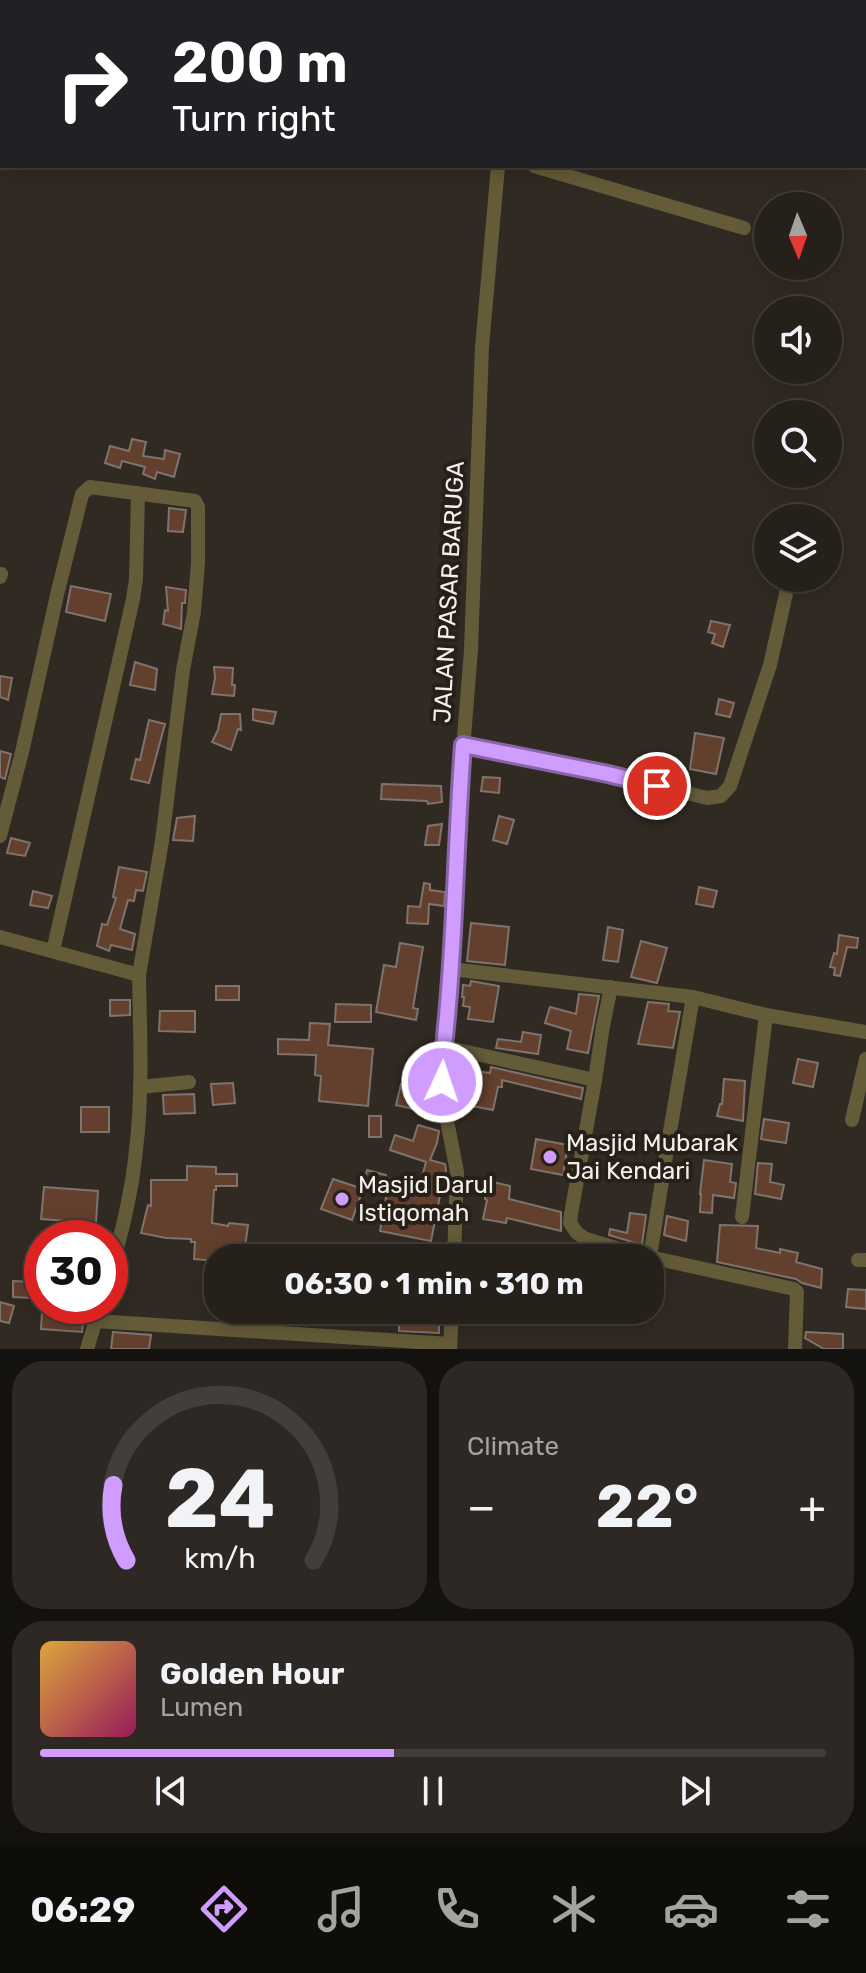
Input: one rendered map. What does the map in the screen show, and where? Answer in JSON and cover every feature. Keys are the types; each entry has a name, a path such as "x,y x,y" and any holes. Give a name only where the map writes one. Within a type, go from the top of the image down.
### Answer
{"street":[{"name":"JALAN PASAR BARUGA","path":"454,1244 457,1172 443,1100 442,1064 471,650 482,347 498,168"},
{"path":"541,168 744,228"},
{"path":"0,836 82,494 90,487 195,501 198,507 198,549 194,612 183,670 162,841 139,975 140,1087 136,1152 123,1220"},
{"path":"53,951 131,611 136,579 138,493"},
{"path":"463,745 608,774 707,798 721,796 730,786 770,665 786,592"},
{"path":"0,937 139,975"},
{"path":"450,969 693,997 766,1015 866,1032"},
{"path":"604,1244 586,1239 570,1223 611,987"},
{"path":"652,1244 693,997"},
{"path":"742,1217 766,1015"},
{"path":"444,1047 595,1080"},
{"path":"852,1120 866,1059"},
{"path":"140,1087 189,1082"},
{"path":"664,1260 794,1289 797,1292 795,1349"},
{"path":"128,1323 450,1346 451,1324"},
{"path":"87,1349 95,1324"}],"building":[{"path":"132,439 146,442 143,456 164,459 165,450 180,454 174,477 157,472 155,479 143,474 145,467 122,461 120,468 105,463 110,446 129,451"},
{"path":"169,508 186,510 183,532 168,531"},
{"path":"71,586 111,594 105,621 66,612"},
{"path":"166,587 186,590 181,629 163,624 165,610 168,611"},
{"path":"711,621 730,625 723,647 712,643 715,634 708,632"},
{"path":"135,662 157,669 155,690 130,685"},
{"path":"214,667 233,668 234,696 212,694"},
{"path":"0,676 12,678 8,700 0,697"},
{"path":"719,699 734,703 730,717 716,714"},
{"path":"253,709 276,712 273,724 253,720"},
{"path":"221,714 240,714 241,730 238,729 231,750 212,742"},
{"path":"149,720 165,724 149,783 131,779 136,759 140,760"},
{"path":"695,733 724,738 716,774 690,769"},
{"path":"0,751 11,754 5,779 0,777"},
{"path":"483,777 500,778 499,793 481,791"},
{"path":"382,784 441,786 442,802 428,804 427,801 381,799"},
{"path":"195,816 193,841 173,840 177,818"},
{"path":"499,816 514,820 507,844 493,840"},
{"path":"442,824 439,845 425,845 428,826"},
{"path":"11,838 30,843 25,856 7,853"},
{"path":"119,867 147,872 143,891 136,890 134,901 128,900 120,929 135,934 132,950 111,945 109,951 97,946 102,924 107,925 116,898 113,897"},
{"path":"424,883 430,884 430,890 445,892 444,906 429,904 428,924 407,923 408,906 420,907"},
{"path":"699,887 717,891 713,907 696,904"},
{"path":"33,891 52,896 48,908 30,905"},
{"path":"471,923 509,927 505,965 467,961"},
{"path":"608,927 623,930 618,962 603,960"},
{"path":"839,935 858,938 857,948 847,947 840,976 834,975 835,968 830,967 834,953 837,954"},
{"path":"641,941 667,948 657,983 631,977"},
{"path":"400,943 423,947 413,1008 418,1009 416,1020 376,1012 384,965 396,967"},
{"path":"471,981 499,986 493,1022 468,1019 470,1007 463,1006 462,997 463,985 470,986"},
{"path":"216,986 239,986 239,1000 216,1000"},
{"path":"579,994 599,996 588,1053 567,1049 571,1031 545,1023 550,1007 576,1014"},
{"path":"110,1000 130,1000 130,1015 110,1016"},
{"path":"648,1002 669,1004 668,1011 680,1012 673,1048 638,1044"},
{"path":"336,1004 371,1005 371,1022 335,1022"},
{"path":"160,1011 195,1011 195,1032 159,1031"},
{"path":"310,1023 330,1024 328,1045 373,1049 368,1106 319,1101 321,1076 315,1075 316,1055 278,1054 278,1039 309,1040"},
{"path":"523,1032 541,1035 538,1054 496,1048 498,1039 521,1042"},
{"path":"798,1059 818,1063 813,1087 793,1083"},
{"path":"491,1067 583,1088 581,1099 502,1080 493,1110 456,1103 463,1069 490,1073"},
{"path":"724,1079 745,1081 743,1121 717,1116 722,1104"},
{"path":"233,1083 235,1103 213,1105 211,1084"},
{"path":"401,1084 431,1091 426,1112 396,1105"},
{"path":"194,1094 195,1113 164,1114 163,1095"},
{"path":"81,1107 109,1107 109,1132 81,1132"},
{"path":"369,1116 381,1116 381,1137 369,1137"},
{"path":"764,1119 789,1123 786,1143 761,1139"},
{"path":"418,1125 439,1131 430,1160 445,1164 446,1170 431,1241 380,1231 387,1192 363,1186 367,1170 386,1175 386,1178 420,1184 426,1162 390,1150 395,1135 413,1141"},
{"name":"Masjid Mubarak Jai Kendari","path":"536,1139 568,1145 563,1175 531,1169"},
{"path":"704,1160 732,1164 730,1182 736,1183 734,1198 713,1195 712,1213 700,1212"},
{"path":"758,1163 772,1164 770,1182 784,1185 781,1199 755,1194"},
{"path":"187,1166 216,1167 216,1174 237,1174 237,1186 216,1186 212,1223 248,1225 246,1244 204,1244 204,1260 194,1259 195,1242 191,1239 141,1233 148,1205 151,1206 151,1180 187,1180"},
{"name":"Masjid Darul Istiqomah","path":"333,1179 363,1189 352,1220 321,1209"},
{"path":"485,1180 510,1186 509,1199 561,1212 561,1231 507,1218 506,1223 483,1219 487,1200"},
{"path":"44,1187 98,1191 96,1220 41,1219"},
{"path":"630,1213 646,1215 642,1244 609,1235 610,1229 627,1233"},
{"path":"667,1216 688,1221 686,1241 664,1235"},
{"path":"720,1225 758,1226 756,1248 798,1253 796,1262 822,1269 821,1288 796,1279 717,1262"},
{"path":"13,1281 24,1282 24,1298 13,1297"},
{"path":"848,1289 866,1290 866,1309 846,1307"},
{"path":"0,1302 14,1306 9,1323 0,1321"},
{"path":"41,1324 83,1324 82,1332 41,1329"},
{"path":"399,1324 439,1324 439,1333 399,1331"},
{"path":"113,1332 151,1335 149,1349 111,1349"},
{"path":"806,1332 843,1334 843,1349 824,1349 805,1338"}],"place":[{"name":"Masjid Mubarak Jai Kendari","path":"550,1157"},
{"name":"Masjid Darul Istiqomah","path":"342,1199"}],"route":[{"path":"442,1082 463,745 657,786"}]}
